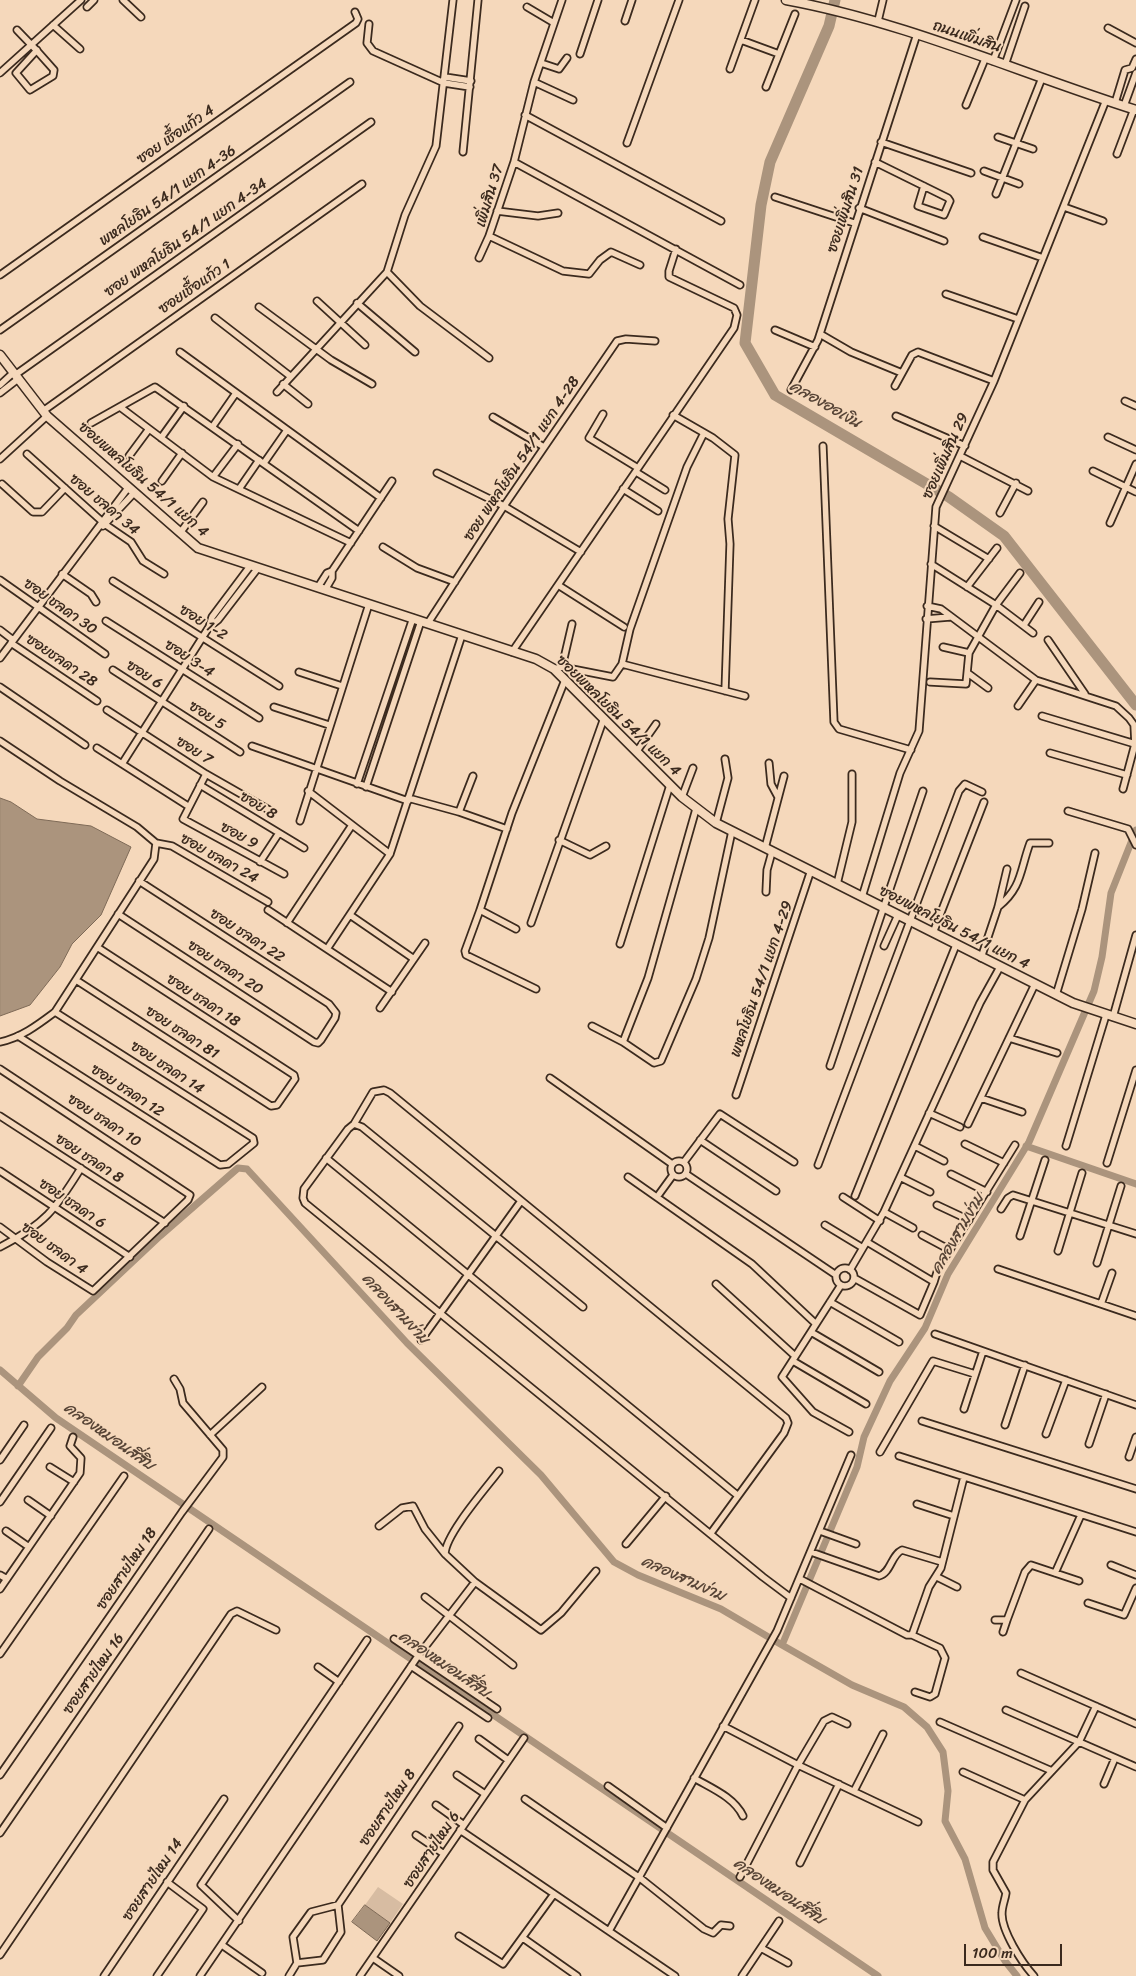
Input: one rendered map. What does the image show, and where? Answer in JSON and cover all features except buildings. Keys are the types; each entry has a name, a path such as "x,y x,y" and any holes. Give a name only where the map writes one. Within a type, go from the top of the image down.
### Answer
{"street":[{"path":"0,73 81,0"},
{"path":"87,7 94,0"},
{"path":"123,0 141,17"},
{"path":"276,392 387,272 405,215 436,146 453,0"},
{"path":"463,152 478,0"},
{"name":"เพิ่มสิน 37","path":"562,0 534,82 514,162 489,236 563,271 589,274 600,260 611,252 640,265"},
{"path":"580,54 598,0"},
{"path":"625,21 632,0"},
{"path":"627,143 645,98 679,0"},
{"path":"730,69 755,0"},
{"name":"ถนนเพิ่มสิน","path":"786,0 824,6 878,21 1135,110"},
{"path":"878,21 883,0"},
{"path":"966,105 1016,0"},
{"path":"1006,65 1025,6"},
{"path":"527,7 554,23"},
{"name":"ซอย เชื้อแก้ว 4","path":"0,275 356,23 358,19 355,12"},
{"path":"766,87 794,14"},
{"path":"369,24 367,43 369,47 444,80 471,84"},
{"path":"53,25 80,48"},
{"path":"1108,28 1136,43"},
{"path":"16,30 32,44 37,50 55,73 30,90 16,73 37,50"},
{"name":"ซอยเพิ่มสิน 31","path":"791,390 815,347 820,334 854,223 917,34"},
{"path":"741,40 779,54"},
{"path":"541,63 559,69 567,58"},
{"path":"1124,106 1135,71 1136,59"},
{"path":"1115,103 1125,70 1135,71"},
{"path":"996,194 1042,78"},
{"name":"พหลโยธิน 54/1 แยก 4-36","path":"0,330 350,82"},
{"path":"534,82 573,100"},
{"name":"ซอยเพิ่มสิน 29","path":"862,896 900,773 919,731 936,507 994,381 1106,100"},
{"path":"1117,154 1135,110"},
{"path":"525,115 721,221"},
{"name":"ซอย พหลโยธิน 54/1 แยก 4-34","path":"15,376 372,122"},
{"path":"998,138 1033,150"},
{"path":"881,142 971,173"},
{"path":"514,162 740,285"},
{"path":"875,162 924,186 949,199 944,214 918,206 924,186"},
{"path":"984,170 1019,184"},
{"name":"ซอยเชื้อแก้ว 1","path":"0,459 45,413 362,184"},
{"path":"775,197 854,223"},
{"path":"1064,207 1103,221"},
{"path":"859,208 944,241"},
{"path":"498,211 538,216 558,213"},
{"path":"479,258 489,236"},
{"path":"983,237 1043,258"},
{"path":"512,652 623,489 669,426 673,416 734,328 738,315 734,308 669,277 676,249"},
{"path":"387,272 420,306 489,358"},
{"path":"946,294 1018,319"},
{"path":"317,301 365,344"},
{"path":"357,303 415,352"},
{"path":"259,307 315,349 372,384"},
{"path":"215,318 290,376"},
{"path":"775,330 815,347"},
{"path":"820,334 851,352 902,373"},
{"name":"ซอย พหลโยธิน 54/1 แยก 4-28","path":"420,621 455,582 504,506 617,341 626,339 655,341"},
{"path":"180,352 381,498"},
{"path":"895,386 912,355 918,352 994,381"},
{"name":"ซอยพหลโยธิน 54/1 แยก 4","path":"0,355 45,413 198,548 536,659 558,668 565,680 682,797 716,822 1073,1003 1136,1024"},
{"path":"0,385 15,376"},
{"path":"0,393 15,376"},
{"path":"283,384 308,404"},
{"path":"91,423 155,387 262,461 359,532"},
{"path":"212,426 236,393"},
{"path":"1125,402 1136,406"},
{"path":"161,438 184,406"},
{"path":"120,407 213,477 351,543"},
{"path":"603,414 589,438 665,490"},
{"path":"673,416 729,448 734,455 728,519 729,564 724,691"},
{"path":"896,416 965,446"},
{"path":"493,417 544,447"},
{"path":"130,456 149,429"},
{"path":"239,489 286,430"},
{"path":"572,624 558,668 613,677 622,664 630,630 688,467 704,434"},
{"path":"1108,437 1136,450"},
{"path":"213,477 238,444"},
{"path":"823,446 834,722 839,729 911,750"},
{"name":"ซอย ชลดา 34","path":"27,454 102,524 131,542 143,561 164,574"},
{"path":"162,481 182,454"},
{"path":"960,456 1016,483 1028,491"},
{"path":"1110,522 1136,464"},
{"path":"1093,471 1136,492"},
{"path":"436,473 504,506 581,552"},
{"path":"322,588 332,578 332,571 392,481"},
{"path":"1000,513 1016,483"},
{"path":"2,484 33,512 38,513 42,512 65,488"},
{"path":"623,489 658,511"},
{"path":"0,658 62,574 131,490"},
{"path":"180,533 203,502"},
{"path":"934,526 989,559"},
{"path":"383,547 417,568 455,582"},
{"path":"967,587 997,548"},
{"path":"931,564 996,605 1033,633"},
{"path":"122,764 202,638 218,620 254,566"},
{"path":"930,682 966,684 969,674 969,652 996,605 1020,573"},
{"path":"62,574 91,594 96,602"},
{"name":"ซอย ชลดา 30","path":"0,580 105,654"},
{"name":"ซอย 1-2","path":"113,581 279,686"},
{"path":"558,585 624,627"},
{"path":"1024,625 1039,602"},
{"path":"300,820 369,604"},
{"path":"927,606 941,609 1036,680 1085,694 1116,706 1129,718 1134,725 1136,744 1123,789"},
{"path":"926,619 950,617"},
{"name":"ซอย 3-4","path":"106,621 259,718"},
{"path":"357,784 406,637 420,621"},
{"path":"366,787 420,621"},
{"name":"ซอยชลดา 28","path":"0,630 12,641 97,700"},
{"path":"326,949 390,854 462,635"},
{"path":"406,637 415,640"},
{"path":"1048,640 1085,694"},
{"path":"944,647 969,652"},
{"path":"622,664 745,696"},
{"name":"ซอย 6","path":"113,670 161,701"},
{"path":"299,672 342,686"},
{"path":"969,674 988,688"},
{"path":"536,989 466,955 465,951 507,829 565,680"},
{"path":"1018,706 1036,680"},
{"path":"0,687 85,745"},
{"name":"ซอย 5","path":"161,701 240,752"},
{"path":"384,704 393,707"},
{"path":"274,707 330,725"},
{"name":"ซอย 7","path":"107,710 206,774 268,810"},
{"path":"1042,716 1136,744"},
{"path":"531,924 559,840 604,718"},
{"path":"637,751 656,724"},
{"path":"0,740 60,781 137,827 156,843 154,859 56,1012 18,1036 0,1042"},
{"path":"252,746 366,787 408,800 459,812 507,829"},
{"path":"97,748 188,806 206,774"},
{"path":"1050,753 1127,775"},
{"path":"716,822 728,778 726,759"},
{"path":"769,763 771,784 778,797"},
{"path":"682,797 693,768"},
{"path":"837,884 852,822 852,774"},
{"path":"459,812 473,776"},
{"path":"766,892 769,850 778,797 784,776"},
{"name":"ซอย 8","path":"200,785 304,848"},
{"path":"620,944 670,785"},
{"path":"818,1165 961,787 967,785 982,792"},
{"path":"308,791 390,854"},
{"path":"830,1066 923,791"},
{"path":"933,933 984,802"},
{"name":"ซอย 9","path":"188,806 183,819 284,874"},
{"path":"623,1042 648,978 696,809"},
{"path":"1068,811 1128,829 1136,845"},
{"path":"287,923 352,825"},
{"path":"592,1026 623,1042 654,1063 658,1064 661,1061 696,980 709,938 732,831"},
{"path":"260,862 279,833"},
{"path":"559,840 590,855 606,846"},
{"name":"ซอย ชลดา 24","path":"156,843 172,846 268,902"},
{"path":"998,907 1011,896 1015,889 1030,843 1049,843"},
{"path":"1056,994 1082,909 1095,852"},
{"path":"981,958 998,907 1007,869"},
{"name":"พหลโยธิน 54/1 แยก 4-29","path":"736,1095 811,870"},
{"name":"ซอย ชลดา 22","path":"139,881 329,1004 336,1015 318,1043"},
{"path":"268,910 392,992"},
{"path":"480,910 516,929"},
{"name":"ซอย ชลดา 20","path":"118,914 318,1043"},
{"path":"350,915 414,959"},
{"path":"884,946 898,915"},
{"path":"1066,1146 1135,940"},
{"path":"380,1008 424,943"},
{"path":"855,1196 956,945"},
{"name":"ซอย ชลดา 18","path":"97,947 295,1077 275,1107"},
{"path":"850,1270 880,1221 980,1003 1000,967"},
{"name":"ซอย ชลดา 81","path":"76,980 275,1107"},
{"path":"968,1124 1035,984"},
{"name":"ซอย ชลดา 14","path":"56,1012 253,1138 254,1143 247,1150 224,1166"},
{"name":"ซอย ชลดา 12","path":"18,1036 224,1166"},
{"path":"1009,1038 1057,1053"},
{"name":"ซอย ชลดา 10","path":"0,1069 188,1191 190,1198 165,1223"},
{"path":"1107,1163 1136,1070"},
{"path":"550,1078 672,1164"},
{"path":"711,1533 736,1495 784,1433 788,1423 786,1418 384,1090 373,1092 354,1124 348,1129 304,1189 303,1198 306,1203 711,1533 792,1598"},
{"path":"981,1098 1022,1112"},
{"path":"929,1113 960,1127"},
{"path":"684,1162 720,1114 794,1162"},
{"name":"ซอย ชลดา 8","path":"0,1116 165,1223"},
{"path":"354,1124 362,1127 496,1234 583,1307"},
{"path":"700,1140 776,1191"},
{"path":"965,1144 1004,1163"},
{"path":"854,1278 848,1285 841,1285 836,1280 836,1275 842,1268 850,1270 854,1278 920,1314 938,1269 1015,1145"},
{"path":"915,1146 944,1161"},
{"path":"326,1158 736,1495"},
{"path":"1020,1236 1045,1160"},
{"path":"677,1161 684,1162 688,1167 686,1174 679,1178 673,1175 671,1170 672,1164 677,1161"},
{"path":"0,1247 35,1227 56,1208 81,1168"},
{"name":"ซอย ชลดา 6","path":"0,1171 130,1257"},
{"path":"1058,1250 1082,1173"},
{"path":"686,1174 836,1275"},
{"path":"951,1174 987,1192"},
{"path":"657,1197 673,1175"},
{"path":"628,1177 752,1264 816,1324"},
{"path":"900,1177 930,1192"},
{"path":"1097,1263 1121,1186"},
{"path":"1001,1209 1010,1195 1136,1234"},
{"path":"843,1197 880,1221"},
{"path":"421,1340 521,1201"},
{"path":"937,1205 969,1220"},
{"path":"884,1212 913,1228"},
{"path":"130,1257 165,1223"},
{"path":"825,1225 863,1248"},
{"name":"ซอย ชลดา 4","path":"0,1226 47,1262 93,1291 130,1257"},
{"path":"922,1235 950,1250"},
{"path":"867,1242 934,1282"},
{"path":"998,1269 1136,1316"},
{"path":"1101,1304 1112,1273"},
{"path":"716,1284 794,1358 866,1404"},
{"path":"841,1285 782,1377 813,1412 849,1432"},
{"path":"830,1302 898,1342"},
{"path":"811,1332 879,1372"},
{"path":"935,1334 1136,1405"},
{"path":"964,1409 983,1351"},
{"path":"880,1452 933,1361 975,1374"},
{"path":"1005,1424 1025,1365"},
{"name":"ซอยสายไหม 18","path":"0,1775 192,1497 224,1455 223,1450 181,1400 180,1389 174,1379"},
{"path":"1046,1434 1066,1380"},
{"path":"210,1435 262,1387"},
{"path":"1088,1444 1106,1394"},
{"path":"922,1421 1136,1489"},
{"path":"0,1460 24,1425"},
{"path":"0,1502 51,1428"},
{"path":"0,1589 80,1473 81,1457 70,1446 72,1436"},
{"path":"1130,1456 1136,1437"},
{"path":"609,1931 769,1647 802,1580 851,1455"},
{"path":"900,1456 1136,1532"},
{"path":"50,1467 74,1482"},
{"path":"445,1554 445,1548 463,1519 499,1471"},
{"path":"0,1654 124,1476"},
{"path":"912,1635 929,1587 937,1576 942,1562 964,1477"},
{"path":"626,1544 666,1496"},
{"path":"28,1500 51,1516"},
{"path":"917,1504 954,1516"},
{"path":"378,1526 402,1508 413,1506 425,1529 445,1554 475,1582 541,1630 561,1612 596,1571"},
{"path":"1055,1573 1081,1515"},
{"name":"ซอยสายไหม 16","path":"0,1833 209,1529"},
{"path":"6,1531 29,1547"},
{"path":"821,1531 856,1544"},
{"path":"813,1552 879,1576 885,1574 896,1553 902,1550 942,1562"},
{"path":"1111,1565 1136,1575"},
{"path":"1003,1632 1028,1566 1034,1566 1079,1581"},
{"path":"0,1575 7,1579"},
{"path":"937,1576 957,1587"},
{"path":"802,1580 907,1635 912,1635 940,1648 945,1658 935,1694 930,1698 915,1692"},
{"path":"200,1976 418,1656 475,1582"},
{"path":"1088,1602 1124,1615 1136,1588"},
{"path":"425,1597 513,1664"},
{"path":"0,1956 231,1614 237,1611 276,1630"},
{"path":"995,1620 1007,1620"},
{"path":"394,1639 497,1709"},
{"path":"239,1921 201,1885 368,1640"},
{"path":"412,1665 488,1718"},
{"path":"318,1666 339,1682"},
{"path":"1021,1673 1136,1724"},
{"path":"1034,1976 1022,1964 1013,1947 1001,1915 1006,1893 993,1870 993,1862 1025,1800 1079,1742 1096,1706"},
{"path":"1006,1710 1136,1767"},
{"path":"740,1877 798,1765 826,1718 832,1717 847,1724"},
{"path":"940,1722 1052,1771"},
{"name":"ซอยสายไหม 8","path":"338,1905 459,1726"},
{"path":"723,1726 798,1765 918,1822"},
{"path":"854,1791 883,1734"},
{"name":"ซอยสายไหม 6","path":"360,1976 524,1738"},
{"path":"479,1739 508,1760"},
{"path":"1104,1784 1115,1758"},
{"path":"963,1772 1025,1800"},
{"path":"457,1775 485,1794"},
{"path":"694,1778 729,1800 740,1809 743,1816"},
{"path":"800,1863 839,1784"},
{"path":"608,1786 667,1829"},
{"name":"ซอยสายไหม 14","path":"104,1976 224,1799"},
{"path":"525,1799 640,1878 683,1915 710,1933 714,1933 724,1924 730,1926"},
{"path":"436,1805 462,1828 554,1894 675,1976"},
{"path":"416,1835 444,1854"},
{"path":"157,1976 203,1908 167,1882"},
{"path":"459,1936 503,1964 554,1894"},
{"path":"289,1976 297,1963 293,1937 311,1912 338,1905 341,1932 322,1960 297,1963"},
{"path":"742,1976 779,1921"},
{"path":"523,1938 577,1976"},
{"path":"222,1945 262,1973"},
{"path":"761,1948 788,1963"},
{"path":"373,1958 399,1976"}],"shaded area":[{"path":"0,798 11,802 37,819 91,826 131,847 101,915 72,944 60,967 30,1005 0,1016"},
{"path":"378,1887 403,1904 390,1923 365,1905"},
{"path":"365,1905 390,1923 377,1941 352,1922"}],"waterway":[{"name":"คลองออเงิน","path":"835,0 829,26 770,162 761,205 745,343 775,395 949,497 1004,536 1136,705"},
{"name":"คลองสามง่าม","path":"1017,1976 1005,1961 985,1928 965,1859 945,1821 948,1791 943,1752 927,1727 904,1707 852,1685 782,1645 857,1467 864,1437 890,1381 925,1328 948,1274 1029,1142 1094,991 1102,957 1111,893 1136,830"},
{"path":"1026,1146 1136,1184"},
{"name":"คลองสามง่าม","path":"18,1386 38,1357 67,1328 76,1315 160,1236 238,1168 247,1169 407,1343 541,1475 614,1562 638,1575 721,1609 782,1645"},
{"name":"คลองหมอนสี่สิบ","path":"0,1370 56,1418 878,1976"}]}
